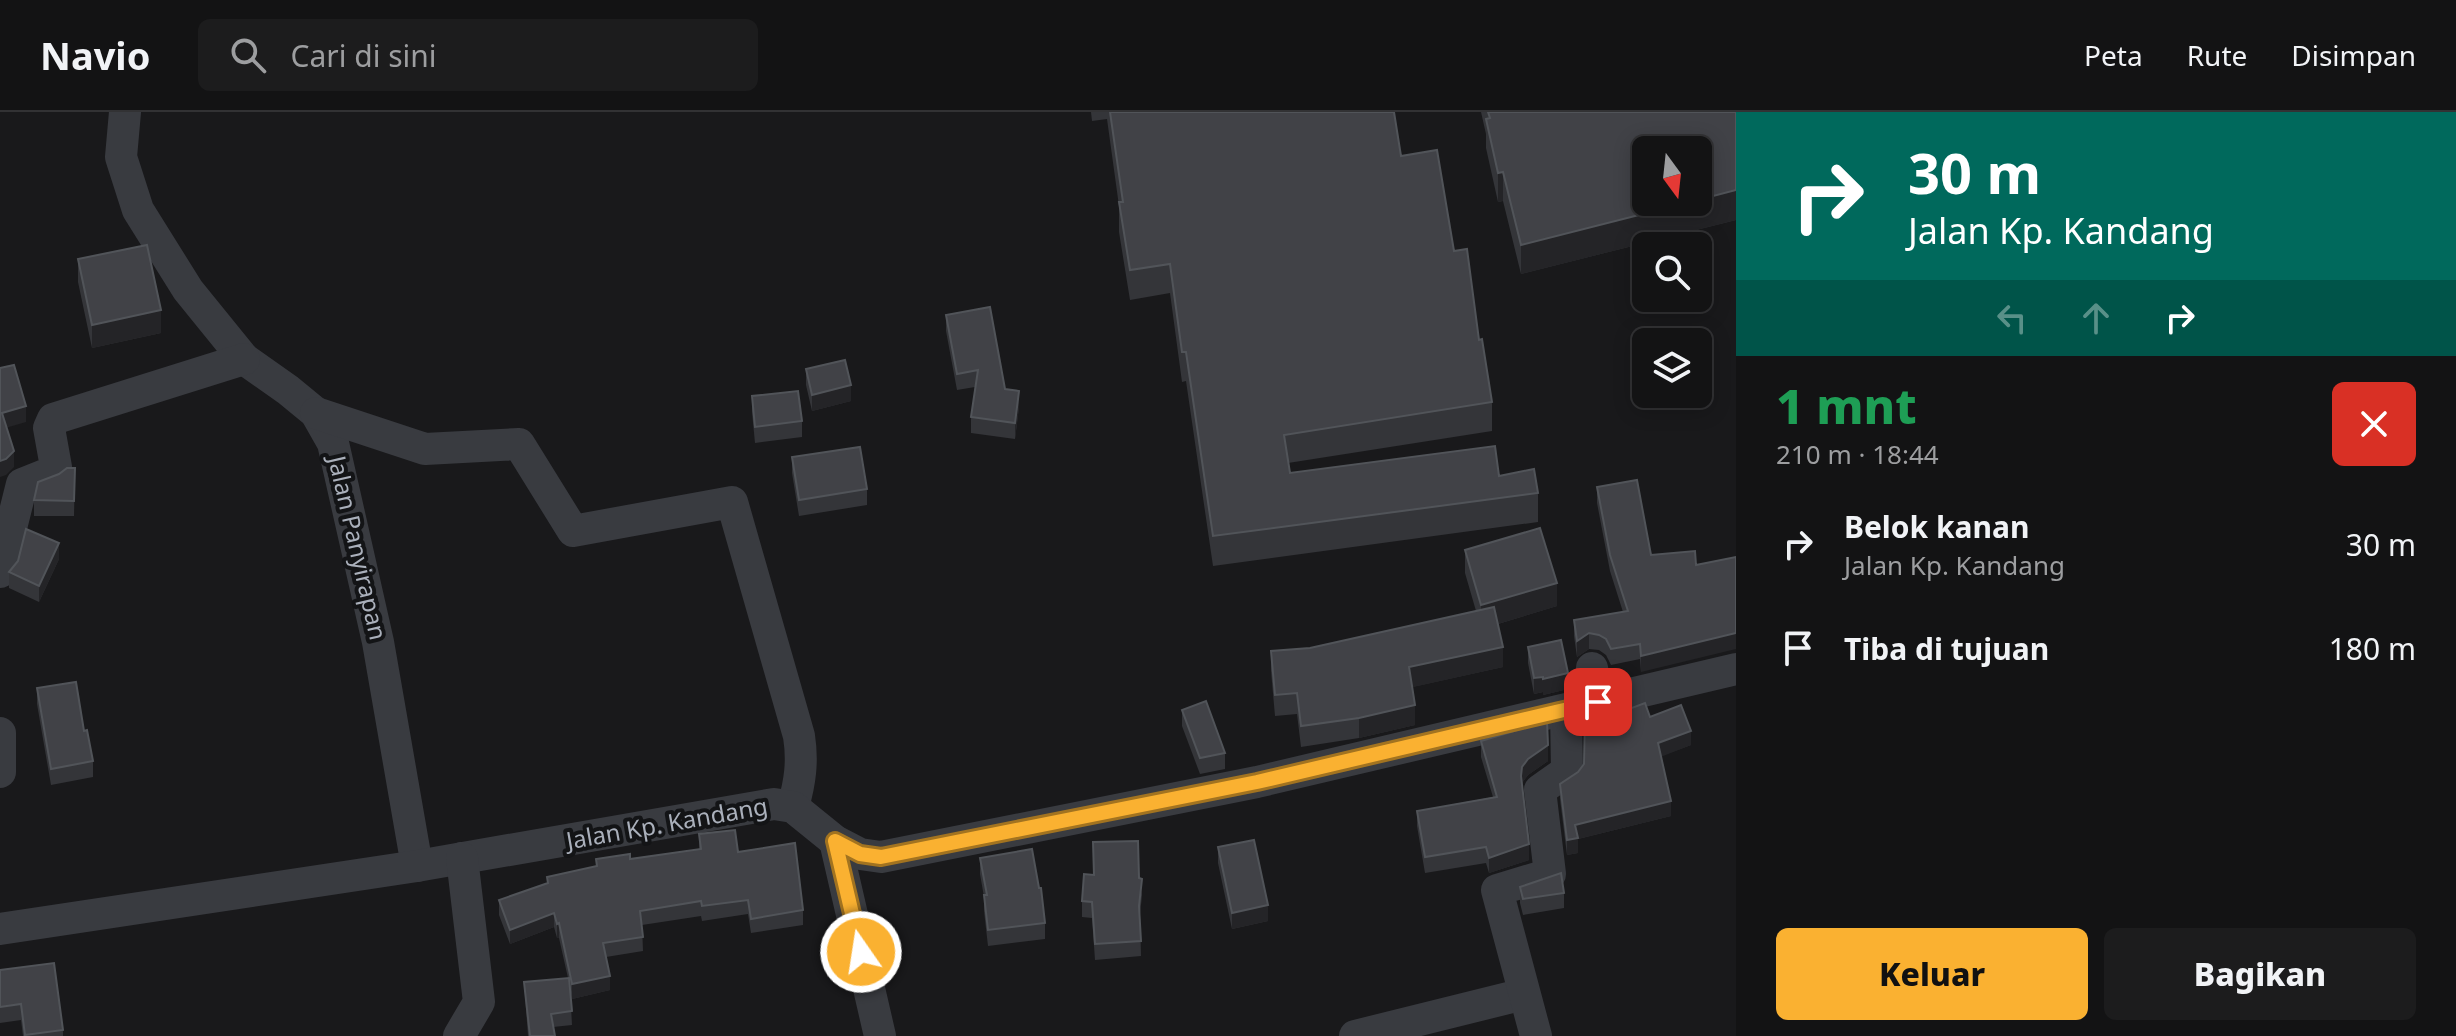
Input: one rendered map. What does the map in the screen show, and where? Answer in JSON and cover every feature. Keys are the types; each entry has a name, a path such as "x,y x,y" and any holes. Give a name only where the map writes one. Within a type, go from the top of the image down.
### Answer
{"street":[{"name":"Jalan Panyirapan","path":"125,112 121,157 138,210 188,290 244,359 316,413 333,443 378,642 417,866"},
{"path":"0,572 11,486 52,472 56,467 49,428 53,419 244,359"},
{"path":"316,413 425,449 519,444 573,531 732,502 799,736 802,758 793,807"},
{"path":"1592,668 1598,702"},
{"name":"Jalan Kp. Kandang","path":"0,929 417,866 774,804 793,807 835,841 860,854 881,857 1257,782 1736,669"},
{"path":"1536,1036 1497,890 1550,874 1540,790 1567,771 1566,710"},
{"path":"0,733 0,772"},
{"path":"835,841 880,1036"},
{"path":"459,1036 479,1002 462,858"},
{"path":"1355,1036 1524,994"}],"building":[{"path":"1110,112 1394,112 1401,156 1437,150 1454,251 1467,249 1479,340 1482,339 1492,402 1284,435 1290,473 1495,446 1499,476 1534,469 1538,493 1213,536 1170,264 1130,270"},
{"path":"1488,112 1736,112 1736,190 1712,196 1712,136 1632,136 1632,216 1635,216 1521,245 1503,172 1498,173 1486,119 1490,118"},
{"path":"147,245 161,310 92,325 78,259"},
{"path":"990,307 1005,389 1019,391 1015,423 971,417 978,370 957,374 946,315"},
{"path":"845,360 851,385 812,395 806,369"},
{"path":"14,365 26,406 2,413 14,451 0,461 0,368"},
{"path":"798,391 802,421 755,427 752,396"},
{"path":"860,447 867,489 799,500 792,457"},
{"path":"67,468 75,468 74,501 34,500 38,482"},
{"path":"1637,480 1651,555 1695,551 1696,565 1736,557 1736,633 1641,656 1640,644 1611,649 1606,639 1589,633 1577,641 1574,620 1628,611 1610,555 1597,487"},
{"path":"1540,528 1557,583 1481,605 1465,550"},
{"path":"26,529 59,543 39,586 9,572 18,561"},
{"path":"1494,607 1503,647 1409,667 1415,705 1359,718 1301,726 1297,693 1275,695 1271,651 1310,648"},
{"path":"1561,640 1568,673 1534,678 1528,647"},
{"path":"76,682 84,731 87,730 93,761 51,769 37,688"},
{"path":"1206,701 1225,753 1200,758 1182,710"},
{"path":"1645,703 1650,717 1681,705 1691,731 1658,743 1671,801 1575,825 1578,838 1567,840 1560,784 1584,764 1585,712 1602,708 1605,718"},
{"path":"1547,721 1548,745 1522,767 1529,844 1489,858 1486,847 1425,857 1417,811 1497,797 1481,741"},
{"path":"735,830 738,852 795,843 803,910 751,919 748,900 702,906 701,901 640,911 643,937 603,943 610,976 572,984 554,913 510,930 499,900 548,883 547,877 597,866 596,859 630,854 630,859 701,849 699,834"},
{"path":"1254,840 1268,905 1232,913 1218,847"},
{"path":"1138,841 1139,878 1142,879 1139,906 1141,941 1095,944 1092,902 1082,901 1084,874 1094,875 1093,842"},
{"path":"1032,849 1045,923 988,930 984,895 987,895 980,858"},
{"path":"1561,873 1564,893 1523,899 1520,887"},
{"path":"54,963 63,1030 25,1035 21,1004 0,1007 0,970"},
{"path":"569,978 572,1011 551,1014 555,1036 530,1036 524,982"}],"route":[{"path":"861,952 835,841 860,854 881,857 1257,782 1598,702"}]}
